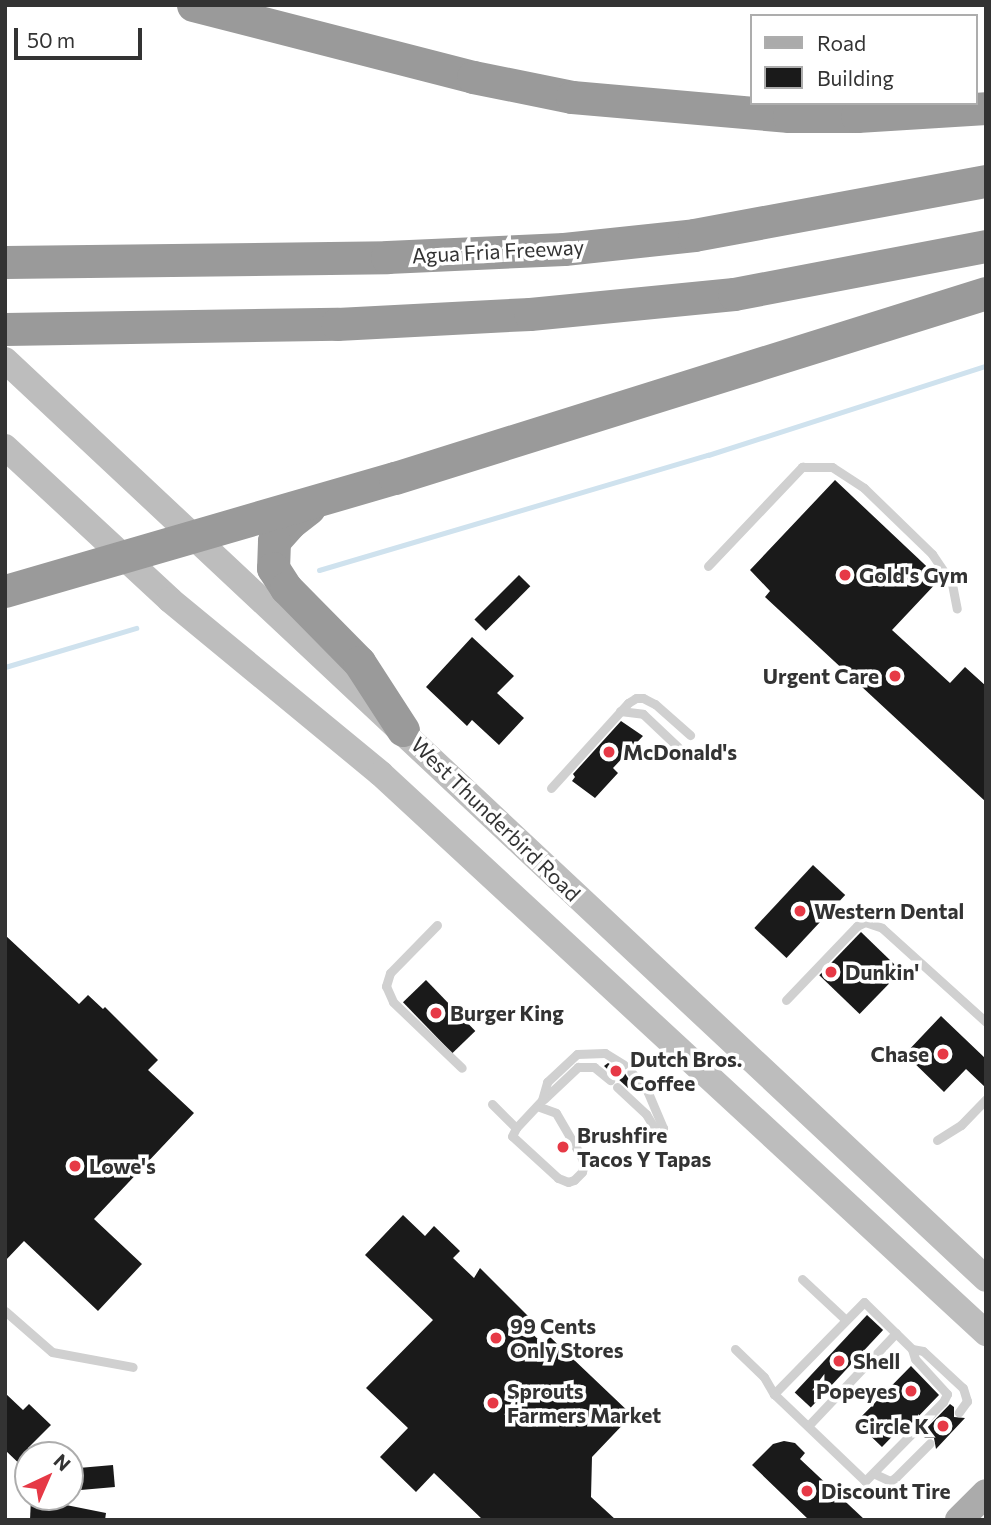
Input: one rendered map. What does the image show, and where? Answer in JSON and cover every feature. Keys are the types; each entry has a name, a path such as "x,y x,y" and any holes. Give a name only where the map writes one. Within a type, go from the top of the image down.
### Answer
{"highway":[{"path":"193,5 473,77 572,97 789,116 857,116 986,108"},
{"name":"Agua Fria Freeway","path":"5,262 387,257 565,248 694,234 986,181"},
{"path":"5,328 337,324 530,314 734,294 986,246"},
{"path":"5,591 320,500 986,293"},
{"path":"320,500 290,523 274,541 274,568 286,588 359,662 403,730"}],"main road":[{"name":"West Thunderbird Road","path":"5,359 986,1279"},
{"name":"West Thunderbird Road","path":"5,447 123,558 391,783 986,1333"},
{"path":"959,1520 986,1493"}],"lane":[{"path":"708,566 802,467 832,467 864,488 932,554 952,584 957,609"},
{"path":"551,788 620,711 636,698 649,699 690,735"},
{"path":"620,711 643,714 678,747"},
{"path":"786,1000 856,926 865,922 882,928 986,1022"},
{"path":"437,925 390,973 386,986 393,1002 462,1068"},
{"path":"540,1103 547,1082 577,1054 605,1053 628,1068 648,1092 663,1128 658,1134 646,1114 594,1067 578,1067 540,1103 516,1128 512,1136 558,1178 568,1182 579,1177 584,1164 556,1113 540,1103"},
{"path":"936,1140 961,1125 986,1099"},
{"path":"492,1104 516,1128"},
{"path":"802,1279 846,1320"},
{"path":"735,1349 764,1377 774,1394 865,1481 875,1474 946,1398 945,1388 915,1359 912,1349 863,1302 774,1394"},
{"path":"5,1311 52,1352 133,1367"},
{"path":"808,1426 896,1333"},
{"path":"912,1349 923,1350 963,1388 967,1401 959,1412"},
{"path":"875,1474 890,1480 895,1478 930,1443"}],"building":[{"name":"Gold's Gym","path":"835,480 940,579 892,630 950,683 965,667 986,686 986,802 765,597 770,591 750,570"},
{"path":"519,575 530,586 486,631 474,620"},
{"path":"472,637 514,676 497,693 524,718 499,745 472,720 467,726 426,687"},
{"name":"McDonald's","path":"621,721 643,736 613,768 618,773 595,798 572,781 575,777 573,774"},
{"name":"Western Dental","path":"813,865 845,895 787,958 754,928"},
{"path":"861,932 901,971 860,1014 819,975"},
{"name":"Lowe's","path":"5,935 79,1004 88,995 103,1009 105,1007 158,1060 148,1070 194,1113 94,1219 142,1264 98,1311 24,1241 5,1261"},
{"name":"Burger King","path":"426,980 475,1031 452,1053 403,1002"},
{"name":"Chase","path":"941,1016 986,1059 986,1088 966,1069 944,1092 905,1054"},
{"path":"608,1063 624,1072 632,1084 628,1088 604,1066"},
{"name":"Sprouts Farmers Market","path":"403,1215 425,1236 434,1226 460,1251 453,1258 474,1278 480,1268 529,1317 522,1324 543,1344 550,1337 632,1415 592,1457 591,1497 616,1520 483,1520 434,1473 416,1492 380,1457 408,1428 366,1388 433,1320 365,1255"},
{"name":"Shell","path":"867,1315 883,1330 811,1408 795,1393"},
{"path":"911,1366 939,1395 911,1424 907,1421 882,1447 856,1422"},
{"path":"5,1393 23,1410 29,1404 51,1425 35,1441 14,1441 14,1459 5,1450"},
{"name":"Circle K","path":"950,1404 954,1407 954,1417 965,1418 936,1449 934,1438 925,1438 921,1434"},
{"name":"Discount Tire","path":"784,1441 795,1443 805,1453 800,1459 865,1520 809,1520 752,1465 773,1444"},
{"path":"113,1465 115,1487 84,1490 84,1468"},
{"path":"84,1509 106,1513 105,1520 30,1520 30,1511 84,1511"}],"waterway":[{"path":"319,570 708,455 986,366"},
{"path":"5,667 136,628"}],"place":[{"name":"Gold's Gym","path":"845,575"},
{"name":"Urgent Care","path":"895,676"},
{"name":"McDonald's","path":"609,752"},
{"name":"Western Dental","path":"800,911"},
{"name":"Dunkin'","path":"831,972"},
{"name":"Burger King","path":"436,1013"},
{"name":"Chase","path":"943,1054"},
{"name":"Dutch Bros. Coffee","path":"616,1071"},
{"name":"Brushfire Tacos Y Tapas","path":"563,1147"},
{"name":"Lowe's","path":"75,1166"},
{"name":"99 Cents Only Stores","path":"496,1338"},
{"name":"Shell","path":"839,1361"},
{"name":"Popeyes","path":"911,1391"},
{"name":"Sprouts Farmers Market","path":"493,1403"},
{"name":"Circle K","path":"943,1426"},
{"name":"Discount Tire","path":"807,1491"}]}
